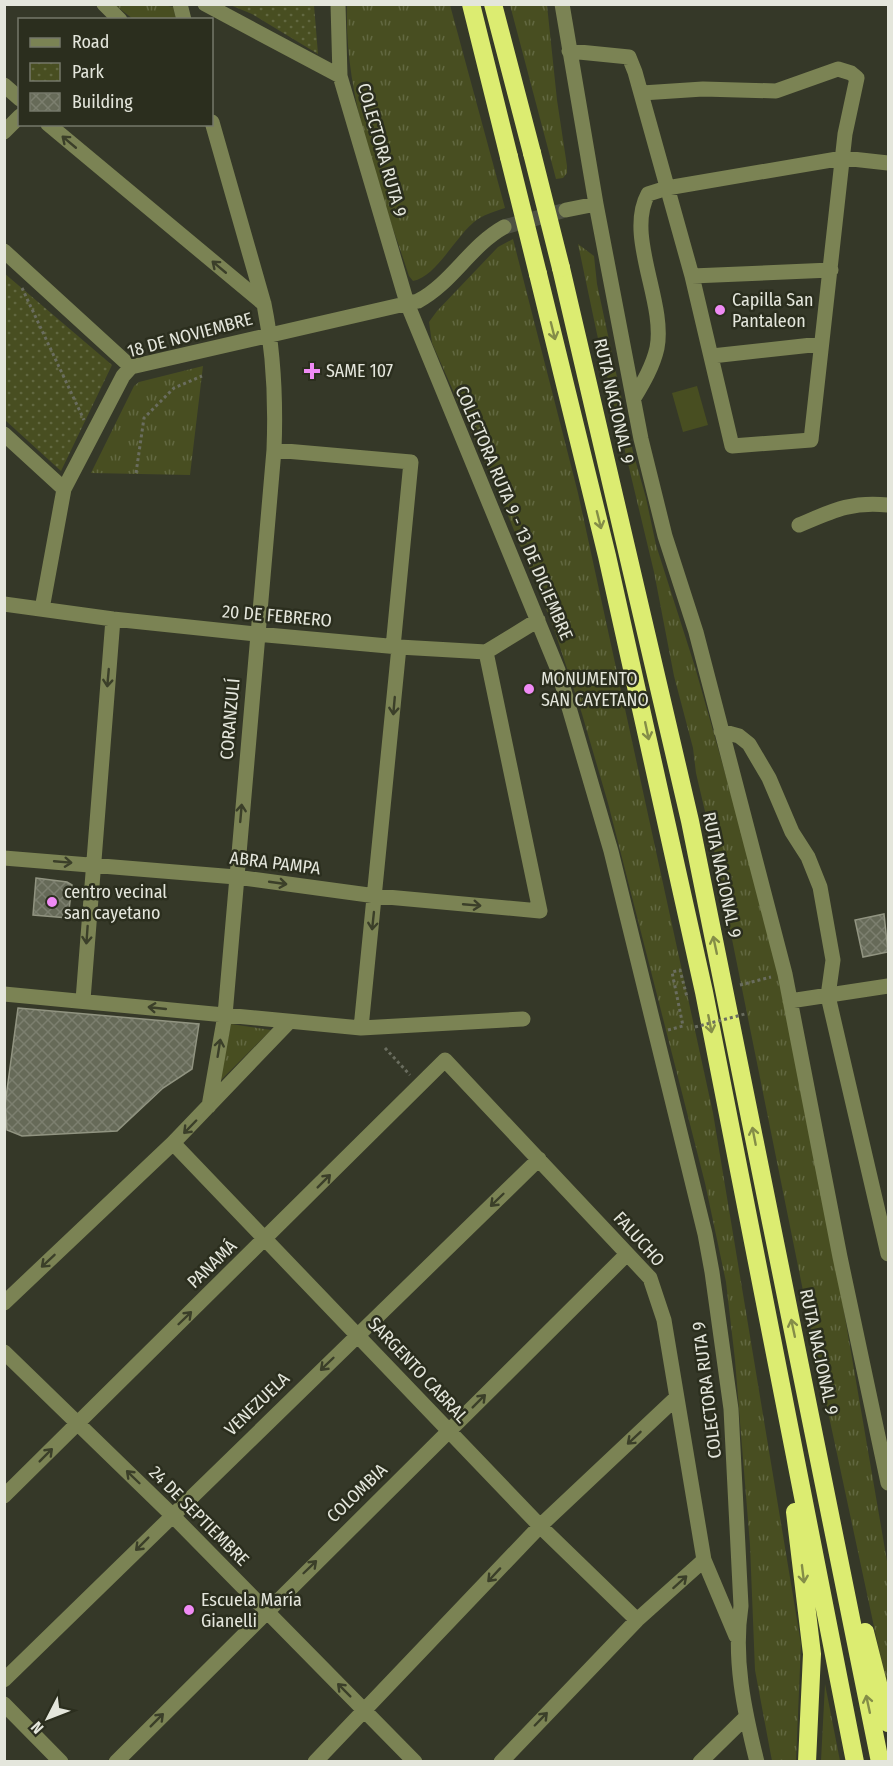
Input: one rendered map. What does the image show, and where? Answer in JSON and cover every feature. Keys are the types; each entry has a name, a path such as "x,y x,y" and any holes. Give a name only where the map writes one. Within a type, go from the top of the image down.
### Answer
{"highway":[{"path":"471,4 608,555 669,827 855,1761"},
{"name":"RUTA NACIONAL 9","path":"493,4 561,268 690,821 880,1761"},
{"path":"801,1365 821,1414 860,1610 888,1723"},
{"path":"782,1391 784,1451 793,1492 812,1654 807,1761"}],"street":[{"path":"104,4 118,18"},
{"path":"205,4 340,76"},
{"name":"COLECTORA RUTA 9","path":"338,4 340,76 407,303"},
{"path":"562,4 596,204 634,398 665,536 696,632 790,1001 840,1257 888,1483"},
{"path":"569,51 629,57 642,93 692,276 732,446 811,440 845,134 857,78 851,73 838,69 776,91 703,89 642,93"},
{"path":"4,85 18,97"},
{"path":"4,132 18,118"},
{"path":"50,126 264,304"},
{"name":"CORANZULÍ","path":"209,1106 225,1016 256,634 274,450 276,399 270,334 264,304 213,126"},
{"path":"634,398 647,375 657,347 654,303 641,228 642,205 648,194 667,188 843,158 888,164"},
{"path":"566,210 596,204"},
{"name":"18 DE NOVIEMBRE","path":"42,609 64,489 123,376 131,367 407,303 430,294 479,244 504,227"},
{"path":"4,251 131,367"},
{"path":"692,276 831,270"},
{"name":"COLECTORA RUTA 9 - 13 DE DICIEMBRE","path":"407,303 538,620 577,729 611,851 650,1019"},
{"path":"712,356 821,344"},
{"path":"4,434 64,489"},
{"path":"274,450 411,462 376,896 361,1028"},
{"path":"799,525 845,506 867,502 888,505"},
{"name":"20 DE FEBRERO","path":"4,604 113,620 396,647 486,652"},
{"path":"83,1000 113,620"},
{"path":"486,652 538,620"},
{"name":"ABRA PAMPA","path":"4,858 236,877 376,896 540,911 486,652"},
{"path":"721,731 739,736 749,744 769,778 792,832 808,857 820,887 833,960 828,996 888,1254"},
{"path":"790,1001 888,986"},
{"path":"4,994 83,1000 288,1023 361,1028 523,1019"},
{"name":"COLECTORA RUTA 9","path":"650,1019 705,1234 722,1335 731,1409 738,1502 741,1606 736,1637 746,1717 757,1761"},
{"path":"4,1303 173,1143 288,1023"},
{"name":"FALUCHO","path":"445,1060 650,1278 659,1300 704,1560 736,1637"},
{"name":"PANAMÁ","path":"4,1496 445,1060"},
{"name":"SARGENTO CABRAL","path":"173,1143 540,1526 637,1620"},
{"name":"VENEZUELA","path":"4,1680 171,1514 539,1159"},
{"name":"COLOMBIA","path":"116,1761 627,1254"},
{"name":"24 DE SEPTIEMBRE","path":"4,1352 171,1514 415,1761"},
{"path":"315,1761 366,1712 540,1526 676,1398"},
{"path":"501,1761 637,1620 704,1560"},
{"path":"4,1704 61,1761"},
{"path":"700,1761 746,1717"}],"path":[{"path":"22,288 84,422"},
{"path":"136,473 144,417 174,388 202,376"},
{"path":"684,1026 672,972 680,970 689,1004"},
{"path":"740,995 738,986 772,976"},
{"path":"694,1027 745,1014 742,1005"},
{"path":"385,1048 420,1085"}],"green space":[{"path":"159,4 173,7 176,18 132,18 115,5"},
{"path":"230,5 314,5 318,54 252,14"},
{"path":"347,5 450,5 505,208 478,219 462,234 431,271 413,281 409,276 366,142 351,74"},
{"path":"510,5 547,5 567,166 567,173 563,178 556,179"},
{"path":"513,239 578,493 713,1113 801,1644 796,1761 772,1761 755,1670 750,1545 735,1360 726,1282 705,1183 608,803 553,626 507,513 432,343 429,322 437,311 498,247"},
{"path":"578,244 594,256 597,284 633,452 656,545 695,667 769,928 819,1166 888,1567 888,1692 818,1365 714,850 696,773 693,748 674,676 654,572 597,334"},
{"path":"4,273 112,365 61,471 5,420"},
{"path":"203,366 190,475 91,473 134,386 139,382"},
{"path":"697,386 708,425 683,432 672,393"},
{"path":"231,1024 271,1030 220,1081"},
{"path":"825,1684 840,1761 821,1761"}],"building":[{"name":"centro vecinal san cayetano","path":"36,878 67,882 72,885 68,918 33,915"},
{"path":"884,914 888,952 863,957 855,920"},
{"path":"18,1008 199,1024 192,1069 163,1088 117,1131 22,1136 7,1130 5,1105"}],"tunnel":[{"path":"504,227 566,210"}],"place":[{"name":"Capilla San Pantaleon","path":"720,310"},
{"name":"SAME 107","path":"312,371"},
{"name":"MONUMENTO SAN CAYETANO","path":"529,689"},
{"name":"centro vecinal san cayetano","path":"52,902"},
{"name":"Escuela María Gianelli","path":"189,1610"}]}
